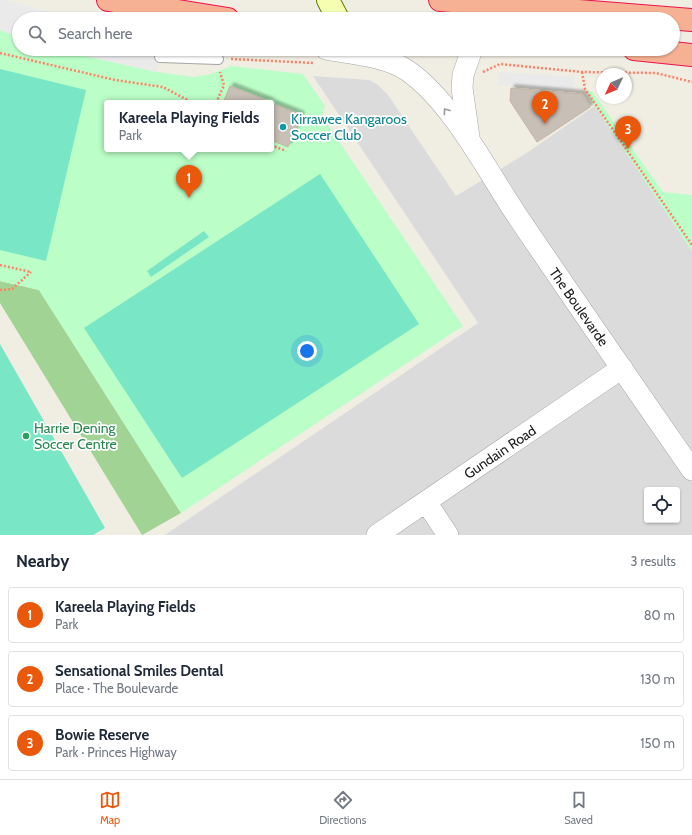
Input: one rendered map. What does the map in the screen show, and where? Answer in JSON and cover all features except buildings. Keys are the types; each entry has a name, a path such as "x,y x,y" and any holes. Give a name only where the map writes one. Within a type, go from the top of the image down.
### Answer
{"highway":[{"path":"108,0 184,12"},
{"path":"440,0 591,12"},
{"path":"680,19 692,20"},
{"path":"680,54 692,55"}],"main road":[{"path":"328,0 334,12"},
{"path":"344,0 348,12"}],"street":[{"name":"The Boulevarde","path":"362,56 406,70 426,85 470,142 519,218 692,470"},
{"name":"The Boulevarde","path":"470,56 463,75 462,101 470,142"},
{"name":"Gundain Road","path":"377,535 622,368"},
{"path":"426,502 448,535"}],"lane":[{"path":"160,57 218,59"}],"path":[{"path":"0,52 12,55"},
{"path":"16,56 115,80 164,87 188,100"},
{"path":"217,100 224,85 218,59"},
{"path":"463,75 477,74 500,64 582,72 656,74 692,82"},
{"path":"582,72 585,88 692,245"},
{"path":"274,146 286,151"},
{"path":"0,265 30,272 12,289 0,290"}],"shaded area":[{"path":"0,0 6,0 48,12 12,12 12,34 0,30"},
{"path":"85,56 160,56 157,72"},
{"path":"499,72 575,77 574,91 498,85"},
{"path":"313,76 369,80 378,85 388,95 456,196 525,154 595,106 692,251 692,535 165,535 478,323"}],"green space":[{"path":"0,30 12,34 12,56 85,56 157,72 194,77 211,74 231,66 303,74 325,106 322,116 463,326 181,513 39,290 0,281"},
{"path":"0,69 86,90 46,261 0,250"},
{"path":"585,91 592,91 596,97 596,104 601,104 663,192 692,195 692,251"},
{"path":"320,174 419,324 182,478 84,328"},
{"path":"204,231 209,237 151,277 147,271"},
{"path":"0,281 39,290 181,513 142,535 0,303"},
{"name":"Harrie Dening Soccer Centre","path":"0,344 105,528 93,535 0,535"}],"place":[{"name":"Sensational Smiles Dental","path":"545,124"},
{"name":"Kirrawee Kangaroos Soccer Club","path":"283,127"},
{"name":"Bowie Reserve","path":"628,149"},
{"name":"Kareela Playing Fields","path":"189,198"},
{"name":"Harrie Dening Soccer Centre","path":"26,436"}]}
